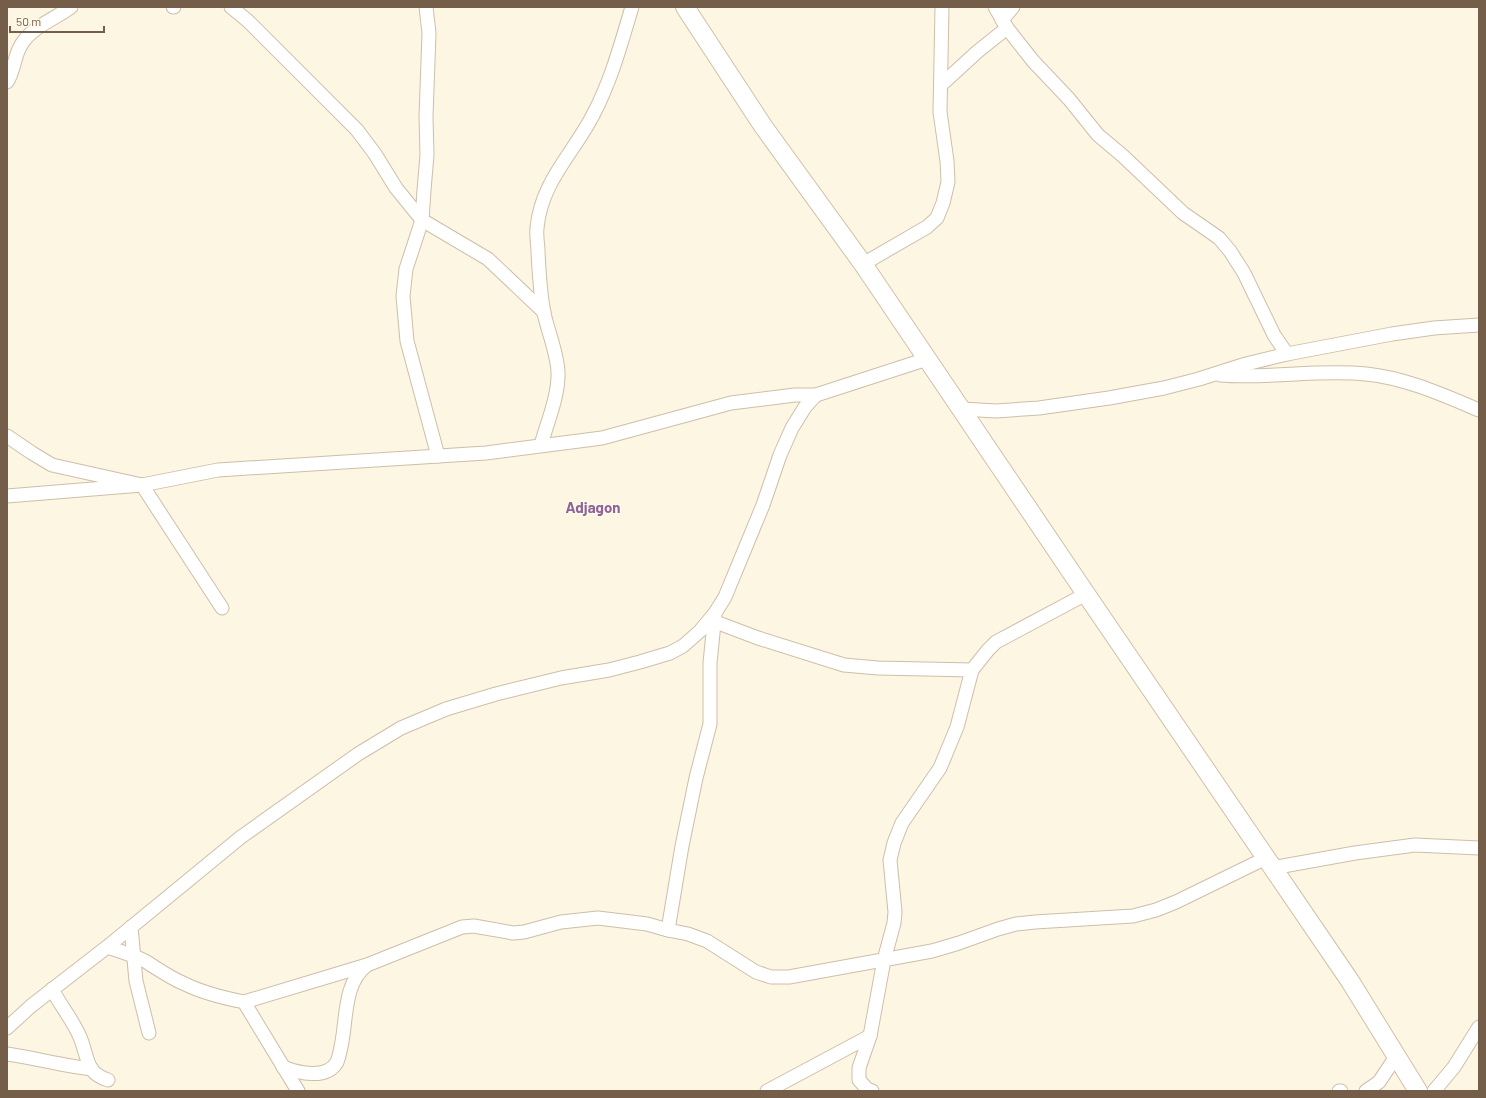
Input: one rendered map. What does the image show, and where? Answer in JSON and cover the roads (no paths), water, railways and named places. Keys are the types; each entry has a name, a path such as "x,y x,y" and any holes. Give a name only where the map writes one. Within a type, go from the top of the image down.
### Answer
{"street":[{"path":"7,82 19,48 26,37 71,7"},
{"path":"231,7 248,21 357,130 375,154 396,188 422,220 488,260 544,312"},
{"path":"426,7 428,33 426,117 427,155 422,220 406,269 403,296 407,341 438,456"},
{"path":"541,445 554,399 558,378 555,356 544,312 539,267 537,228 543,197 553,178 593,116 607,85 632,7"},
{"path":"685,7 763,126 863,264 1350,981 1418,1091"},
{"path":"863,264 927,227 937,218 943,203 948,182 947,161 940,112 942,7"},
{"path":"995,7 1005,24 1033,61 1069,99 1098,135 1123,156 1183,213 1218,238 1230,251 1244,273 1274,335 1287,354"},
{"path":"941,85 1005,24 1013,7"},
{"path":"962,409 996,411 1039,408 1164,388 1214,375 1246,364 1287,354 1392,334 1434,328 1479,325"},
{"path":"7,496 142,485 218,470 486,453 602,438 730,403 795,395 816,395 927,359"},
{"path":"1214,375 1244,377 1340,373 1366,374 1421,387 1479,410"},
{"path":"7,1028 52,989 108,948 131,927 241,837 358,754 401,728 446,709 496,694 561,678 609,670 670,654 683,646 714,617 725,597 735,575 780,455 792,428 798,416 816,395"},
{"path":"7,436 32,453 52,464 142,485 222,608"},
{"path":"872,1091 867,1089 859,1080 859,1068 870,1036 884,960 891,938 895,912 890,860 894,843 902,823 940,768 957,727 972,670 988,650 996,642 1086,594"},
{"path":"714,617 758,638 844,665 878,668 972,670"},
{"path":"668,930 682,846 696,778 710,724 710,663 714,617"},
{"path":"108,948 133,956 186,985 244,1002 367,965 462,928 474,926 500,932 513,933 524,932 562,922 598,918 647,924 688,934 707,941 741,964 756,972 771,977 789,977 932,951 1016,924 1133,916 1143,914 1176,902 1269,863 1414,845 1479,848"},
{"path":"131,927 133,956 139,996 149,1033"},
{"path":"283,1067 302,1073 315,1073 326,1071 336,1064 343,1041 350,992 359,971 367,965"},
{"path":"52,989 81,1037 92,1069 102,1078 108,1080"},
{"path":"244,1002 298,1091"},
{"path":"1437,1090 1479,1028"},
{"path":"767,1091 870,1036"},
{"path":"7,1054 77,1068 92,1069"},
{"path":"1366,1091 1380,1082 1397,1055"}],"district":[{"name":"Adjagon","path":"593,507"}]}
